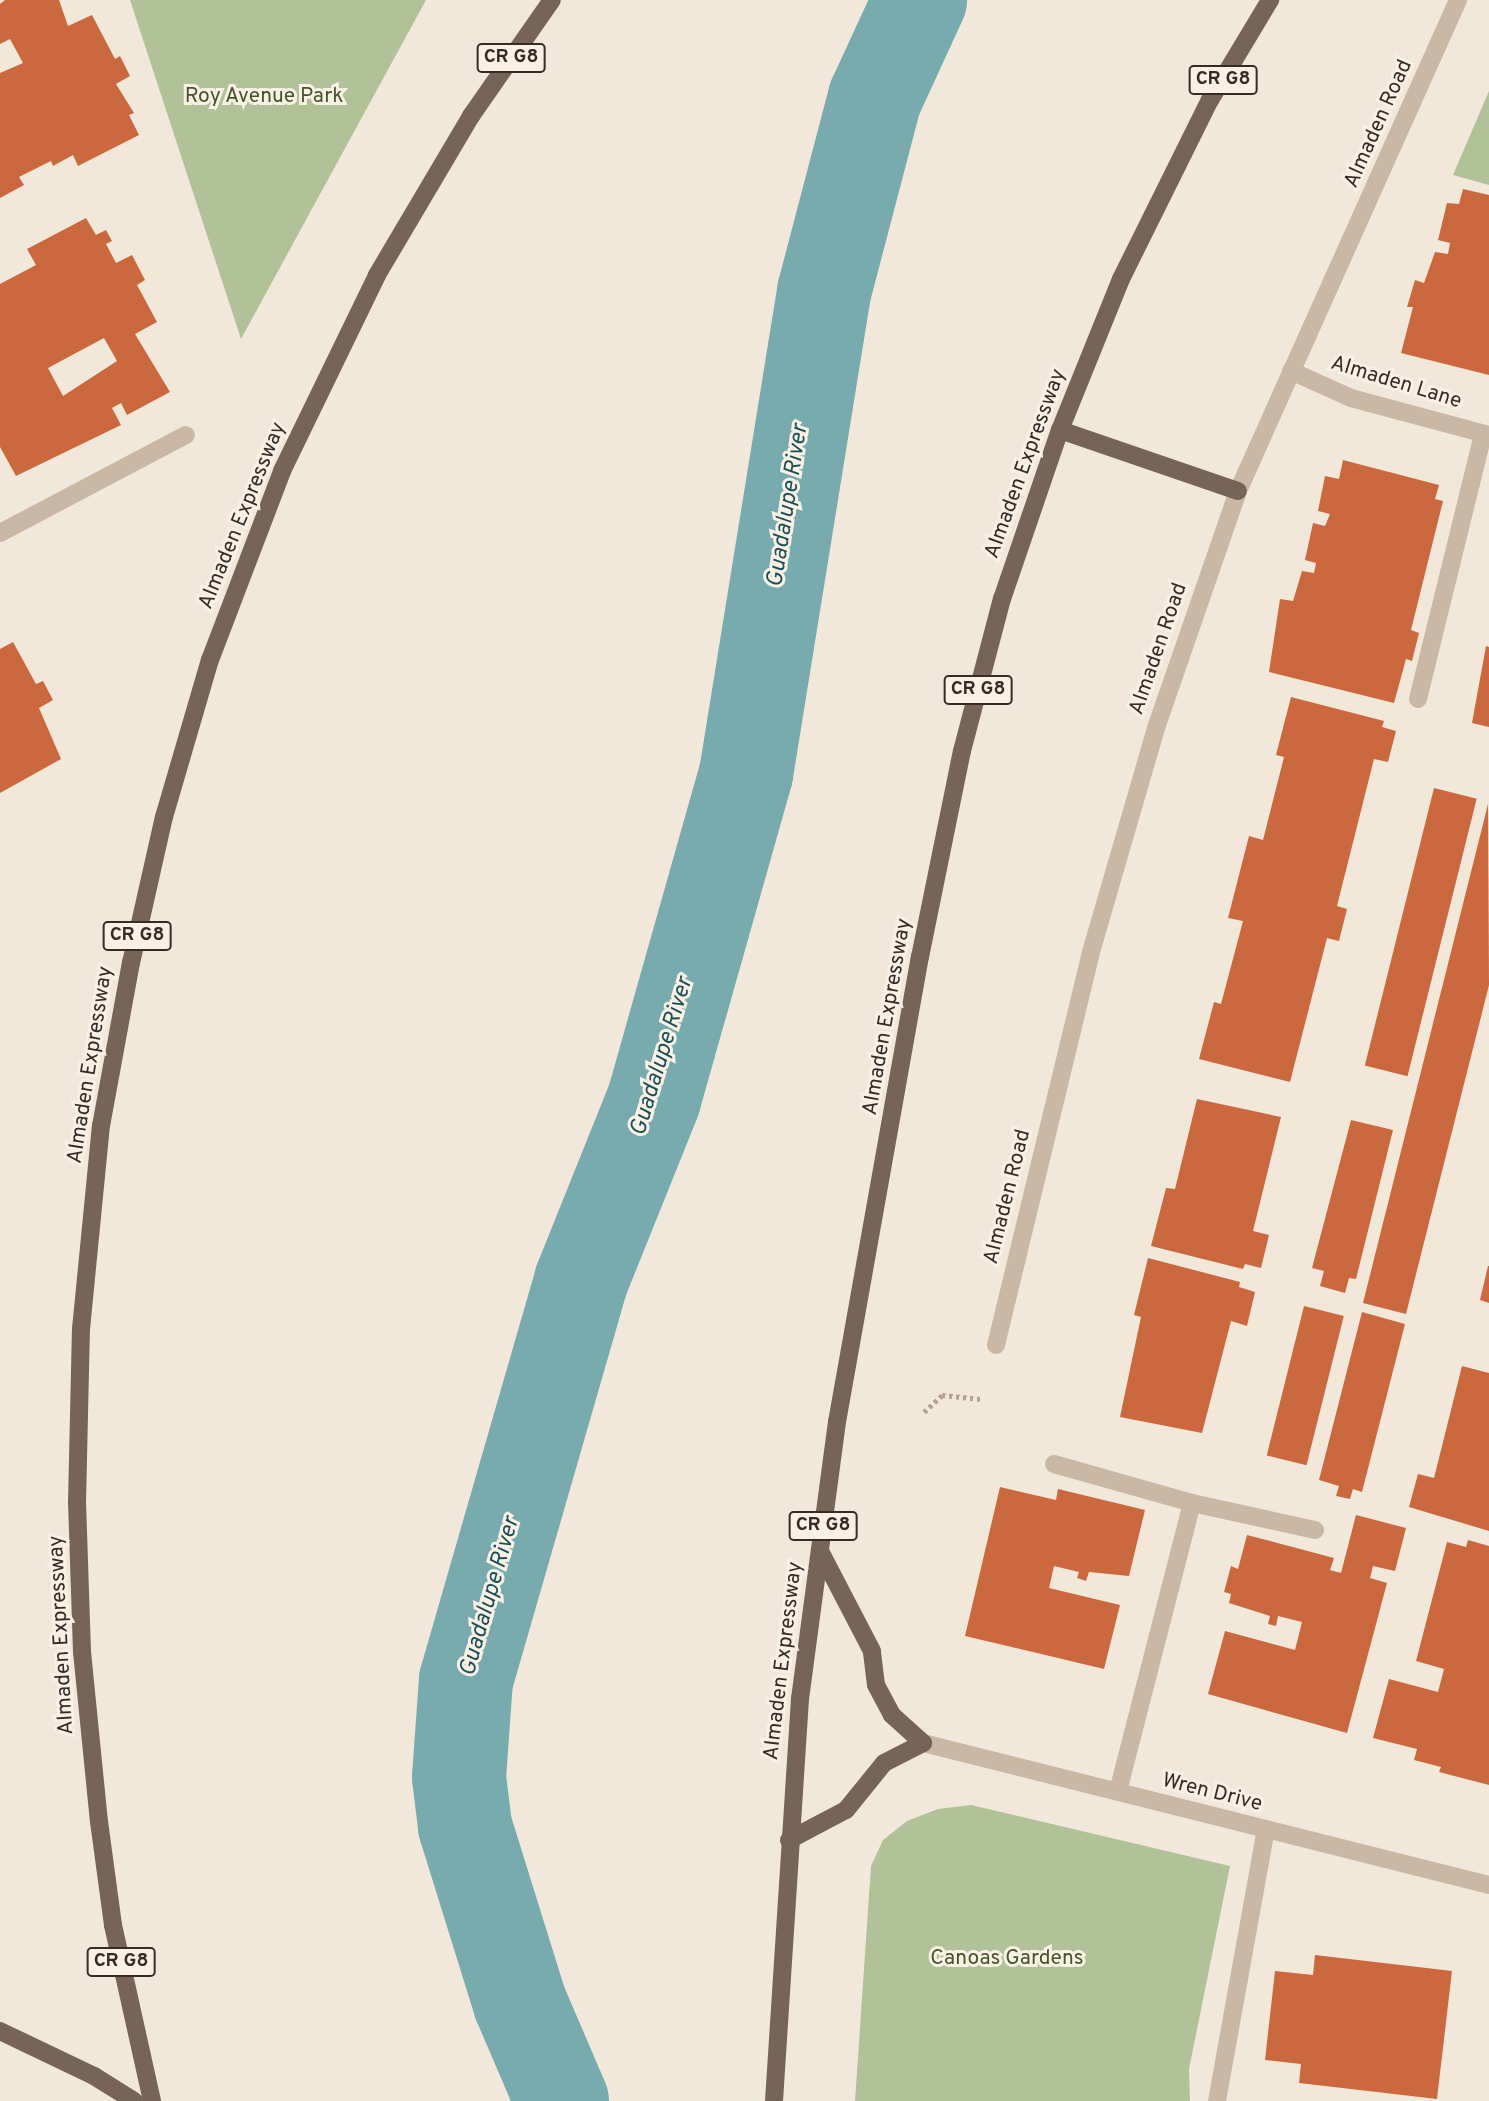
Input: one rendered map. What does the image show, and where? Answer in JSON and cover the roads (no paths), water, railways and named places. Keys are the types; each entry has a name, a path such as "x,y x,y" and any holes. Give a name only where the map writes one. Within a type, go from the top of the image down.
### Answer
{"main road":[{"name":"Almaden Expressway","path":"152,2101 113,1925 99,1822 82,1652 77,1503 81,1329 100,1139 131,963 164,817 210,660 282,471 377,275 471,116 552,0"},
{"name":"Almaden Expressway","path":"774,2101 800,1699 837,1422 960,764 1002,599 1060,430 1121,279 1210,100 1270,0"},
{"path":"1060,430 1238,491"},
{"path":"789,1840 846,1810 884,1763 923,1743 891,1716 876,1685 872,1651 820,1551"},
{"path":"0,2031 94,2076 134,2101"}],"street":[{"name":"Almaden Road","path":"996,1345 1091,952 1156,728 1238,491 1458,0"},
{"name":"Almaden Lane","path":"1292,371 1351,398 1486,434"},
{"path":"1418,699 1486,434"},
{"path":"0,533 186,435"},
{"path":"1054,1464 1192,1503 1315,1530"},
{"path":"1118,1792 1192,1503"},
{"name":"Wren Drive","path":"923,1743 1489,1885"},
{"path":"1216,2101 1266,1830"}],"waterway":[{"name":"Guadalupe River","path":"562,2101 520,2003 465,1826 459,1777 466,1680 581,1281 654,1099 746,774 824,292 875,98 920,0"}],"park label":[{"name":"Roy Avenue Park","path":"264,97"},
{"name":"Canoas Gardens","path":"1007,1959"}]}
